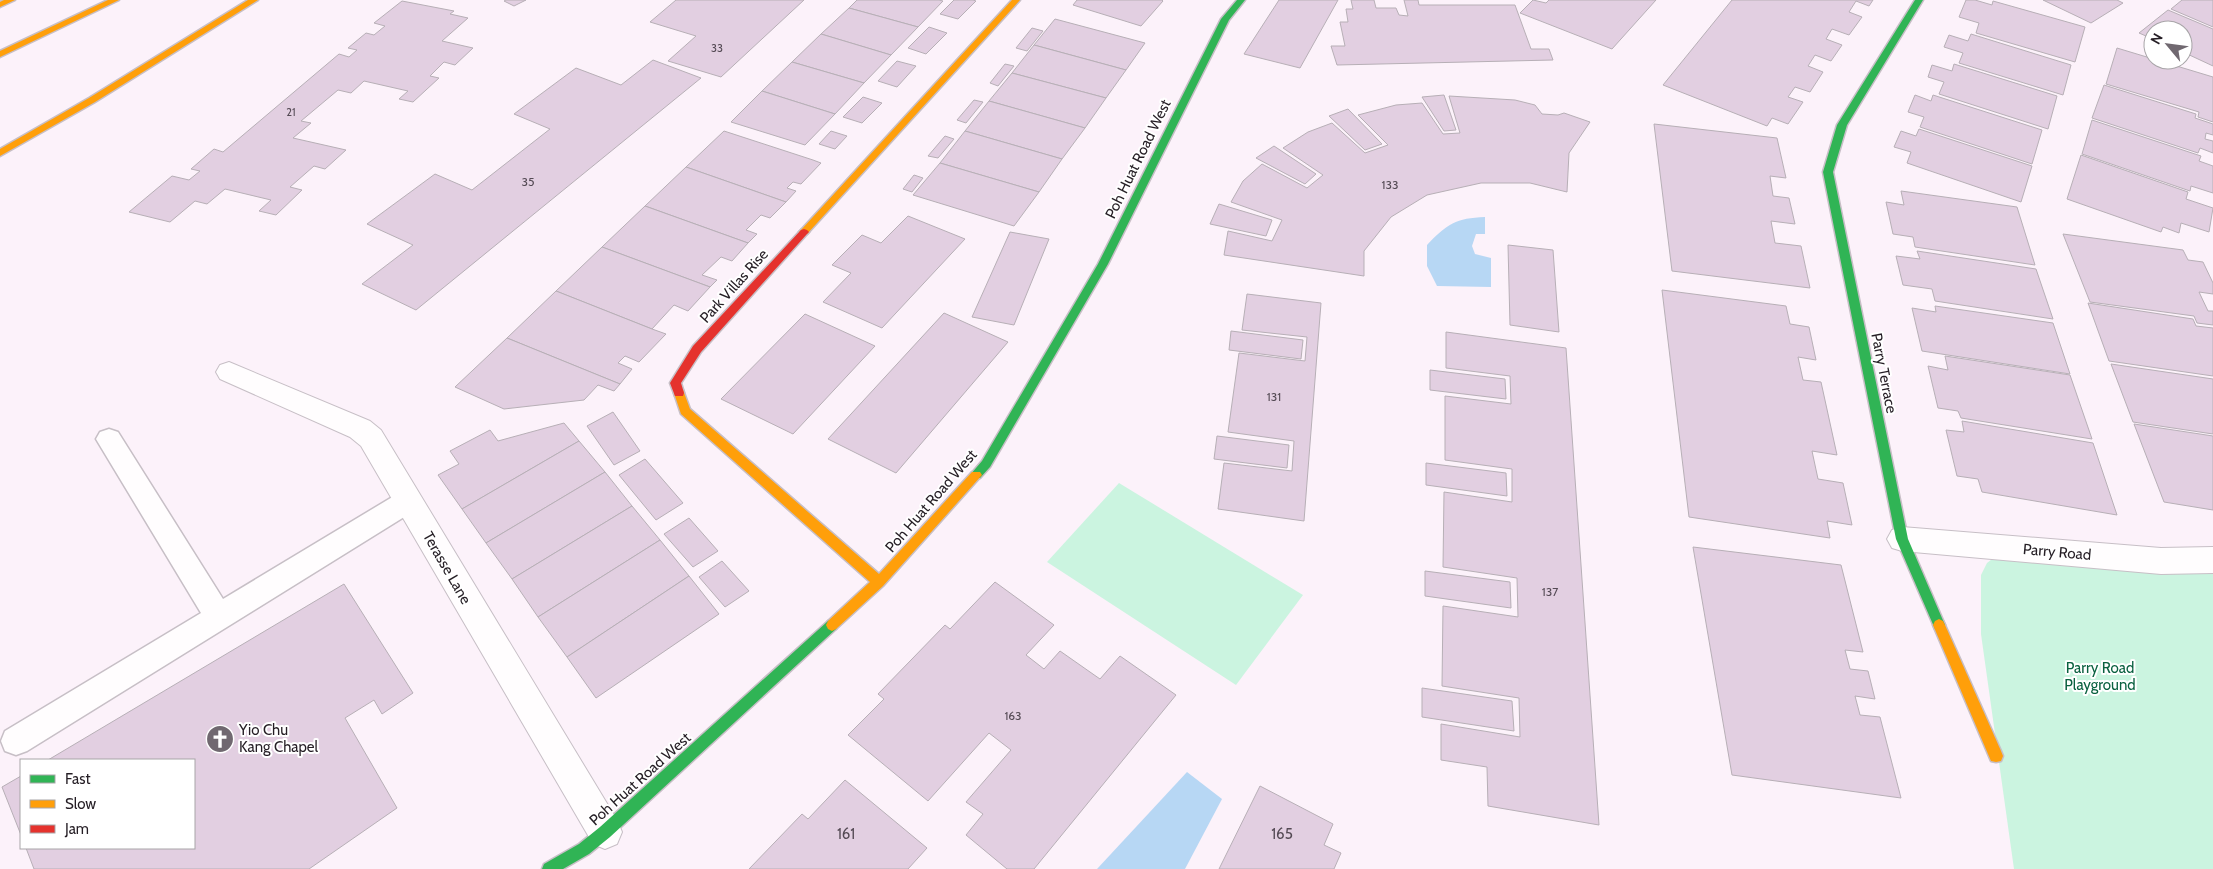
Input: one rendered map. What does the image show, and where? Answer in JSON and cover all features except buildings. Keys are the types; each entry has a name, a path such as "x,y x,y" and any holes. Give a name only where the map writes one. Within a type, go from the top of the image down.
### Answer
{"main road":[{"path":"0,5 11,0"},
{"path":"0,54 115,0"},
{"path":"0,152 92,100 254,0"},
{"name":"Park Villas Rise","path":"880,582 685,411 675,383 696,349 1016,0"},
{"name":"Poh Huat Road West","path":"549,869 584,849 605,832 880,582 986,464 1103,264 1225,19 1241,0"},
{"name":"Parry Terrace","path":"1919,0 1842,125 1828,172 1902,539 1996,756"},
{"path":"30,150 92,100"}],"street":[{"name":"Terasse Lane","path":"229,372 360,429 371,438 605,832"},
{"name":"Parry Road","path":"1902,539 2161,561 2213,560"}],"lane":[{"path":"109,439 219,617"},
{"path":"16,741 408,501"}],"green space":[{"path":"1119,483 1303,595 1236,685 1047,562"},
{"name":"Parry Road Playground","path":"1996,556 2213,565 2213,869 2014,869 1981,634 1981,575 1987,563"}],"water":[{"path":"1485,217 1485,234 1476,234 1472,246 1475,254 1491,258 1491,287 1437,286 1427,266 1427,245 1440,232 1453,223"},
{"path":"1187,772 1222,799 1185,869 1097,869"}],"traffic: fast":[{"path":"976,475 986,464 1103,264 1225,19 1241,0"},
{"path":"1919,0 1842,125 1828,172 1902,539 1939,625"},
{"path":"549,869 584,849 605,832 832,625"}],"traffic: slow":[{"path":"0,5 11,0"},
{"path":"0,54 115,0"},
{"path":"0,153 92,100 254,0"},
{"path":"804,232 1016,0"},
{"path":"679,393 685,411 879,582"},
{"path":"832,625 879,582 976,475"},
{"path":"1939,625 1996,756"}],"traffic: jam":[{"path":"679,393 675,383 697,349 804,232"}],"place":[{"name":"Yio Chu Kang Chapel","path":"220,739"}]}
